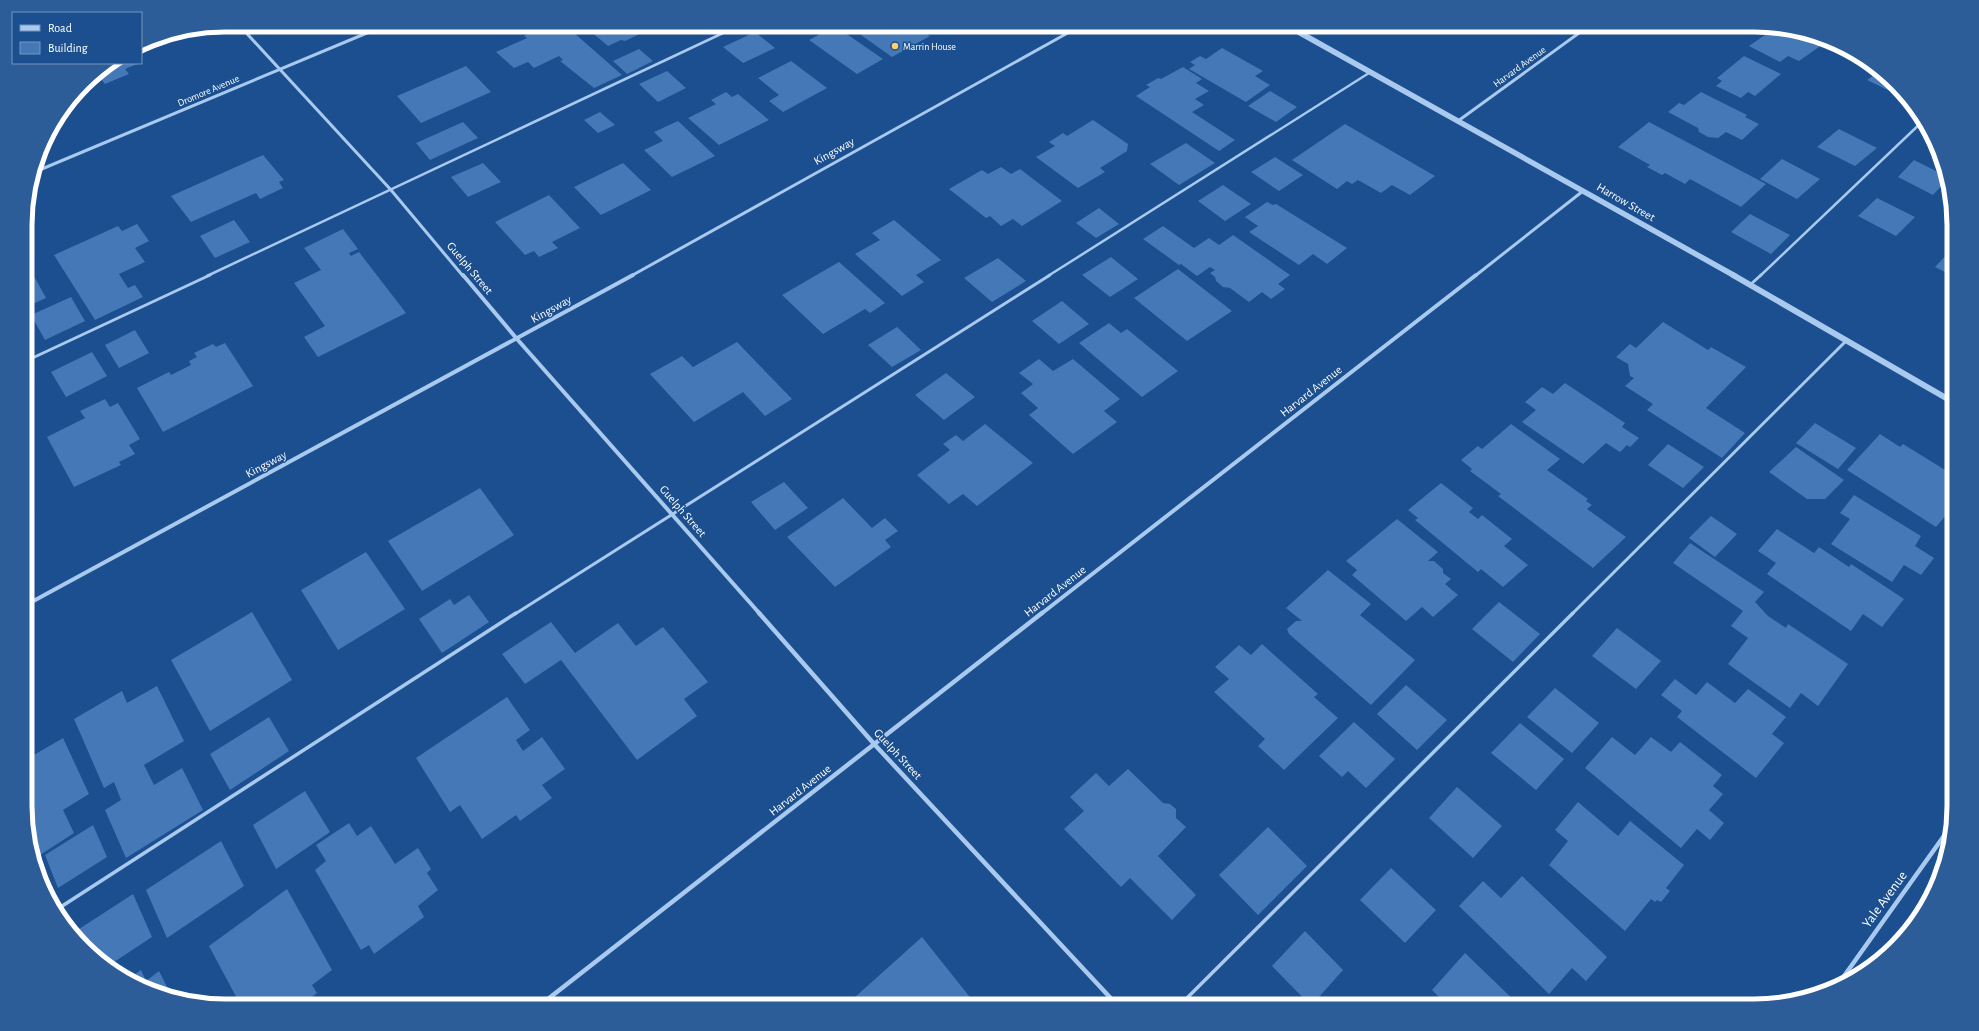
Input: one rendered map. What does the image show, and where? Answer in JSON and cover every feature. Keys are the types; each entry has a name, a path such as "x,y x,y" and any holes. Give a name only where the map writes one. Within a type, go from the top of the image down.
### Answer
{"street":[{"name":"Guelph Street","path":"246,32 392,190 517,339 875,745 1111,999"},
{"name":"Dromore Avenue","path":"40,169 369,32"},
{"name":"Kingsway","path":"32,602 517,339 1069,32"},
{"name":"Harrow Street","path":"1298,32 1369,73 1584,190 1947,398"},
{"name":"Harvard Avenue","path":"1458,121 1580,32"},
{"name":"Harvard Avenue","path":"547,999 875,745 1584,190"},
{"name":"Yale Avenue","path":"1844,976 1944,835"}],"lane":[{"path":"32,358 725,32"},
{"path":"61,907 672,513 1369,73"},
{"path":"1750,285 1919,125"},
{"path":"1187,999 1847,340"}],"building":[{"path":"532,32 573,32 622,75 594,88 560,61 563,60 559,56 534,68 528,62 514,68 496,52 527,38 524,36"},
{"path":"591,32 644,32 625,41 621,40 608,46"},
{"path":"755,32 775,48 743,63 723,47"},
{"path":"824,32 844,32 883,59 857,74 809,40"},
{"name":"Marrin House","path":"867,32 924,32 930,36 892,57 861,35"},
{"path":"1769,32 1791,36 1822,45 1799,61 1788,56 1780,62 1749,46"},
{"path":"1222,48 1263,71 1255,76 1270,85 1246,102 1189,69 1195,65 1190,62 1200,56 1206,59"},
{"path":"639,49 653,61 627,74 613,61"},
{"path":"1744,56 1781,74 1755,96 1748,92 1741,98 1716,86 1722,81 1717,78"},
{"path":"791,61 827,88 783,112 769,101 779,95 758,78"},
{"path":"120,64 138,64 125,69 129,74 105,84 101,79 98,80"},
{"path":"466,66 491,92 421,123 397,96"},
{"path":"1183,67 1202,79 1196,83 1209,91 1195,99 1204,105 1192,112 1235,140 1219,151 1136,96 1150,87 1146,85"},
{"path":"667,71 686,88 658,102 639,84"},
{"path":"1875,75 1894,93 1867,80"},
{"path":"1270,91 1297,107 1276,122 1248,106"},
{"path":"726,92 732,97 738,94 769,120 719,145 688,118 716,104 711,100"},
{"path":"1701,92 1747,115 1745,117 1759,124 1742,140 1726,132 1718,138 1708,137 1699,132 1698,128 1668,112 1679,103 1684,105"},
{"path":"600,112 615,125 598,133 584,120"},
{"path":"1093,120 1128,144 1127,151 1100,168 1105,172 1078,188 1036,157 1055,146 1049,142 1063,133 1067,136"},
{"path":"678,121 715,156 672,177 644,150 663,141 654,132"},
{"path":"463,122 478,138 430,160 416,143"},
{"path":"1649,122 1766,184 1741,207 1690,179 1685,184 1665,173 1662,175 1647,167 1650,165 1618,147"},
{"path":"1345,124 1435,176 1410,195 1392,185 1381,193 1358,180 1352,184 1347,181 1337,189 1292,160"},
{"path":"1839,129 1877,148 1855,166 1817,147"},
{"path":"1186,143 1215,163 1179,185 1150,164"},
{"path":"263,155 284,180 279,182 283,188 260,199 256,193 191,222 171,196"},
{"path":"1275,157 1303,175 1279,191 1251,172"},
{"path":"1782,159 1820,179 1797,199 1760,179"},
{"path":"1914,160 1939,173 1942,185 1933,195 1898,177"},
{"path":"483,163 501,182 468,197 451,177"},
{"path":"623,163 651,190 601,215 574,187"},
{"path":"1001,167 1011,174 1020,169 1062,201 1022,226 1013,219 1001,226 990,216 986,218 949,189 982,170 988,174"},
{"path":"1223,185 1251,204 1225,221 1198,201"},
{"path":"549,195 580,228 552,242 558,248 539,257 534,251 525,255 495,222"},
{"path":"1877,198 1915,217 1896,236 1858,216"},
{"path":"1267,202 1273,205 1276,204 1347,248 1327,264 1313,254 1299,265 1249,232 1258,226 1245,217"},
{"path":"1099,208 1119,224 1096,238 1076,223"},
{"path":"1750,214 1790,235 1771,254 1731,232"},
{"path":"234,220 250,242 215,258 200,236"},
{"path":"894,220 941,260 916,275 924,282 902,296 855,254 880,240 872,233"},
{"path":"137,224 149,241 135,248 145,262 119,274 128,288 135,285 143,297 95,320 54,255 118,226 122,231"},
{"path":"1163,226 1194,248 1209,238 1219,245 1233,235 1290,275 1278,284 1285,289 1271,299 1262,292 1249,302 1230,288 1223,287 1216,281 1215,277 1210,273 1215,270 1210,267 1197,276 1143,239"},
{"path":"343,229 358,249 349,253 351,256 359,252 406,313 318,357 304,337 325,326 294,283 321,270 304,248"},
{"path":"1947,254 1947,273 1935,267"},
{"path":"1111,257 1138,279 1110,297 1082,275"},
{"path":"998,258 1026,281 992,302 964,278"},
{"path":"839,262 885,303 870,313 865,309 823,334 782,295"},
{"path":"1178,269 1232,311 1187,341 1134,298"},
{"path":"32,272 46,298 32,304"},
{"path":"71,297 85,321 45,340 32,315"},
{"path":"1062,301 1089,324 1059,344 1032,321"},
{"path":"1663,322 1708,350 1711,347 1746,367 1706,408 1745,433 1722,458 1647,410 1653,404 1625,386 1634,378 1630,376 1628,364 1616,357 1630,344 1636,348"},
{"path":"1109,323 1121,333 1127,329 1178,371 1142,397 1079,343"},
{"path":"897,327 921,350 892,367 868,345"},
{"path":"135,330 149,353 119,368 105,345"},
{"path":"737,342 792,399 765,416 743,392 694,422 650,374 682,356 693,367"},
{"path":"225,343 253,386 163,432 137,388 169,372 171,375 191,365 189,361 197,357 194,353 213,344 216,347"},
{"path":"92,352 107,376 66,397 51,372"},
{"path":"1039,359 1053,371 1073,359 1120,399 1104,411 1117,422 1073,454 1029,415 1038,408 1021,393 1033,384 1019,373"},
{"path":"946,373 975,397 944,420 915,395"},
{"path":"1565,383 1625,423 1622,427 1639,438 1630,447 1627,445 1620,452 1606,443 1583,464 1522,422 1536,410 1525,402 1542,387 1553,394"},
{"path":"105,399 110,407 118,403 140,439 129,445 135,454 119,462 121,465 74,487 47,437 85,418 80,411"},
{"path":"1815,423 1856,448 1838,469 1796,443"},
{"path":"985,424 1033,463 977,506 963,494 949,504 917,475 950,450 943,444 956,435 963,441"},
{"path":"1511,424 1560,459 1547,470 1588,499 1586,501 1592,505 1587,509 1626,537 1593,568 1498,496 1501,494 1470,471 1472,469 1461,460 1478,446 1482,449"},
{"path":"1880,434 1900,447 1903,444 1947,471 1947,514 1936,527 1847,470"},
{"path":"1668,444 1704,467 1683,488 1648,465"},
{"path":"1796,447 1844,480 1825,499 1807,499 1769,472"},
{"path":"784,482 808,508 775,530 751,502"},
{"path":"1441,483 1473,508 1469,512 1478,519 1482,515 1512,539 1504,546 1528,565 1503,587 1481,569 1478,572 1415,520 1418,518 1408,510"},
{"path":"480,488 514,535 422,591 388,541"},
{"path":"1854,495 1921,536 1915,546 1934,558 1921,575 1904,565 1892,582 1831,544 1850,519 1840,513"},
{"path":"843,498 872,528 885,518 898,531 885,540 891,547 835,587 787,537"},
{"path":"1711,516 1737,534 1715,557 1689,538"},
{"path":"1397,519 1438,552 1428,561 1434,561 1443,569 1443,573 1451,579 1445,584 1458,595 1433,617 1422,607 1406,621 1352,575 1357,570 1346,561"},
{"path":"1777,529 1814,553 1819,547 1849,567 1851,564 1904,599 1882,627 1863,614 1851,631 1767,574 1776,563 1758,551"},
{"path":"1690,543 1764,592 1755,602 1768,616 1786,628 1788,624 1848,664 1818,706 1801,693 1790,708 1728,664 1748,638 1731,626 1743,611 1673,563"},
{"path":"366,552 405,609 338,650 301,590"},
{"path":"1328,570 1371,604 1360,615 1415,660 1371,705 1289,634 1287,629 1296,621 1302,621 1286,608"},
{"path":"469,595 489,622 442,653 419,619 450,599 454,605"},
{"path":"1499,602 1540,634 1513,662 1472,629"},
{"path":"252,612 292,680 210,731 171,660"},
{"path":"551,622 575,653 618,623 636,646 663,627 708,682 684,699 697,716 637,760 561,660 525,684 502,654"},
{"path":"1617,628 1661,661 1636,689 1592,656"},
{"path":"1262,644 1318,694 1314,697 1338,718 1284,770 1258,746 1265,739 1214,692 1229,679 1215,667 1239,645 1251,655"},
{"path":"1675,679 1696,695 1707,682 1735,703 1748,689 1786,717 1772,734 1784,743 1756,778 1677,717 1682,711 1661,695"},
{"path":"1406,685 1447,720 1417,750 1377,714"},
{"path":"157,686 184,741 144,765 154,785 182,768 203,810 126,858 105,810 121,800 114,782 104,788 74,719 122,691 127,703"},
{"path":"1555,688 1599,723 1572,753 1527,717"},
{"path":"507,697 530,730 516,740 523,751 542,737 565,769 542,785 552,798 520,821 516,815 482,839 460,805 450,812 416,758"},
{"path":"269,717 289,751 230,790 210,754"},
{"path":"1354,722 1395,759 1366,788 1348,771 1342,777 1319,756"},
{"path":"1520,723 1564,759 1536,790 1491,753"},
{"path":"1612,737 1635,755 1651,737 1671,752 1680,742 1722,775 1713,786 1723,794 1709,810 1724,823 1710,840 1697,829 1681,848 1585,768"},
{"path":"63,738 89,794 63,810 74,833 39,856 32,818 32,756"},
{"path":"1128,769 1163,803 1170,804 1176,809 1176,818 1186,827 1158,856 1196,895 1172,920 1130,878 1121,887 1064,829 1084,811 1070,797 1096,773 1109,786"},
{"path":"1457,787 1502,826 1473,858 1429,818"},
{"path":"305,791 330,832 276,869 253,825"},
{"path":"1578,802 1618,836 1630,821 1684,865 1666,888 1670,891 1661,902 1657,900 1655,902 1651,899 1625,931 1549,865 1568,841 1555,830"},
{"path":"349,823 357,836 371,826 395,864 418,848 431,869 427,873 438,890 418,906 424,917 374,954 369,945 361,950 315,870 326,861 316,845"},
{"path":"93,825 107,857 58,888 45,855"},
{"path":"1268,827 1307,866 1258,915 1219,875"},
{"path":"221,841 244,886 167,938 146,890"},
{"path":"1391,868 1436,910 1405,943 1360,900"},
{"path":"1522,876 1607,957 1586,981 1572,968 1549,994 1459,906 1483,881 1501,898"},
{"path":"287,889 332,970 312,985 317,993 309,999 237,999 209,946"},
{"path":"133,894 152,937 113,963 98,951 78,930"},
{"path":"1305,931 1343,970 1317,999 1304,999 1272,966"},
{"path":"922,937 971,999 853,999"},
{"path":"1465,953 1513,999 1441,999 1432,990"},
{"path":"141,970 146,981 159,971 169,990 151,984 133,975"}],"place":[{"name":"Marrin House","path":"895,46"}]}
